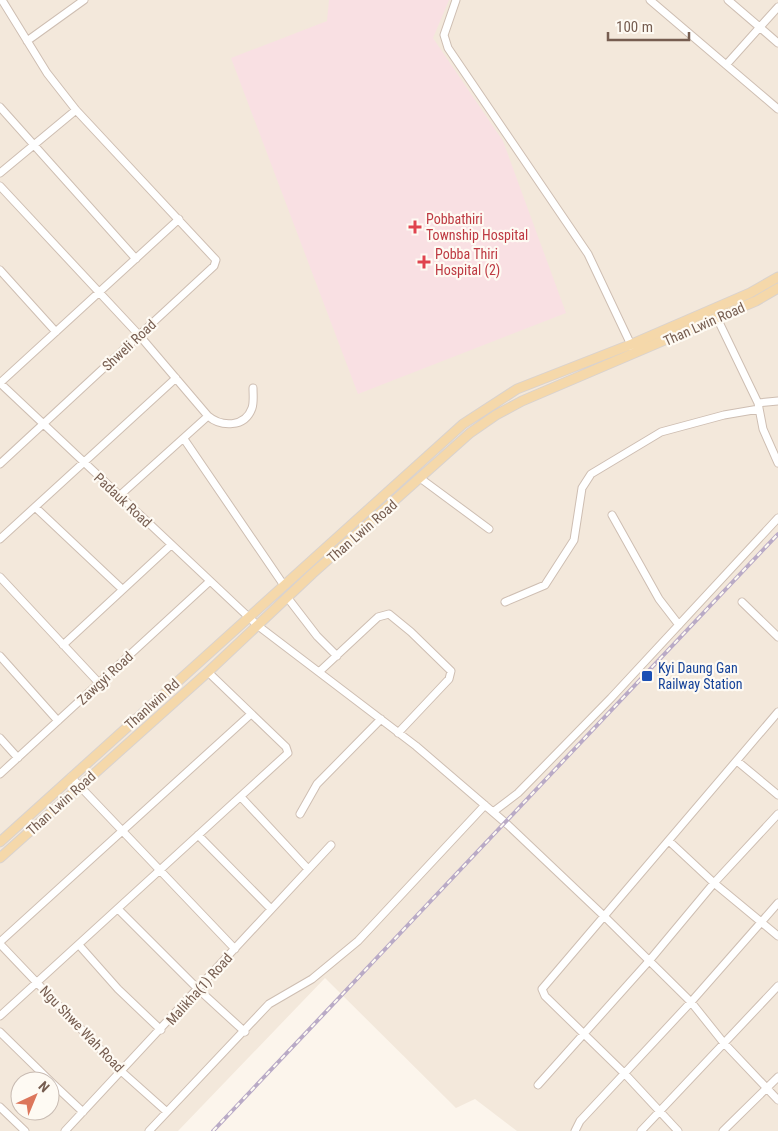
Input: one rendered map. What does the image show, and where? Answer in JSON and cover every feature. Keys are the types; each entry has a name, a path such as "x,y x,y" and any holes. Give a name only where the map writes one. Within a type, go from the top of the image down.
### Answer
{"main road":[{"name":"Than Lwin Road","path":"305,566 448,437 480,412 517,389 632,344 750,292 778,277"},
{"name":"Than Lwin Road","path":"0,858 208,672 312,574 470,433 496,414 522,401 756,301 778,288"},
{"name":"Thanlwin Rd","path":"0,842 305,566"}],"street":[{"path":"0,383 179,219 76,110 46,73 2,0"},
{"path":"27,41 84,0"},
{"path":"456,0 444,34 448,48 588,254 632,344 635,354"},
{"path":"650,0 778,109"},
{"path":"728,0 778,43"},
{"path":"726,65 778,7"},
{"path":"0,107 32,146 136,258"},
{"path":"0,173 76,110"},
{"path":"0,186 100,292 208,416 218,424 226,425 243,419 252,408 253,388"},
{"name":"Shweli Road","path":"0,464 214,266 214,257 179,219"},
{"path":"0,270 56,332"},
{"path":"716,318 758,406 763,429 778,463"},
{"path":"0,539 176,378"},
{"name":"Padauk Road","path":"0,383 118,497 257,625 381,719 493,812 605,917 691,1002 723,1042 778,1100"},
{"path":"505,602 545,585 574,540 582,488 591,474 661,432 778,401"},
{"path":"118,497 208,416"},
{"path":"184,439 284,584"},
{"path":"420,478 489,529"},
{"path":"35,507 122,589"},
{"path":"612,515 659,599 679,626"},
{"path":"493,812 518,793 679,626 700,599 778,518"},
{"path":"62,645 171,545"},
{"path":"0,577 98,683"},
{"name":"Zawgyi Road","path":"0,774 210,581"},
{"path":"288,597 317,636 337,656"},
{"path":"742,602 778,637"},
{"path":"320,672 384,614 389,614 451,670 448,679 398,733"},
{"path":"0,656 58,721"},
{"path":"0,1016 288,753 286,747 208,672"},
{"path":"678,1131 625,1074 545,996 542,989 778,712"},
{"path":"0,943 251,714"},
{"path":"300,814 317,784 381,719"},
{"path":"0,738 18,758"},
{"path":"737,761 778,795"},
{"path":"71,777 235,949"},
{"path":"241,797 308,868"},
{"path":"149,1131 245,1032 269,1004 298,989 358,942 485,805"},
{"path":"538,1085 649,961 714,883 778,814"},
{"path":"198,835 272,909"},
{"path":"669,840 714,883 778,936"},
{"name":"Malikha(1) Road","path":"65,1131 161,1030 331,845"},
{"path":"575,1131 580,1121 691,1002 778,902"},
{"path":"118,909 198,989 245,1032"},
{"name":"Ngu Shwe Wah Road","path":"0,943 121,1071 167,1112"},
{"path":"79,945 118,988 161,1030"},
{"path":"641,1131 723,1042 778,986"},
{"path":"0,1032 40,1071"},
{"path":"724,1131 778,1077"},
{"path":"60,1090 83,1112"},
{"path":"0,1107 25,1131"}],"shaded area":[{"path":"0,0 778,0 778,1131 517,1131 475,1099 456,1108 325,978 178,1131 0,1131"},
{"name":"Pobbathiri Township Hospital","path":"329,0 449,0 433,38 503,141 566,313 358,394 231,58 327,21"}],"railway":[{"path":"213,1131 778,534"}],"place":[{"name":"Pobbathiri Township Hospital","path":"415,227"},
{"name":"Pobba Thiri Hospital (2)","path":"424,262"},
{"name":"Kyi Daung Gan Railway Station","path":"647,676"}]}
